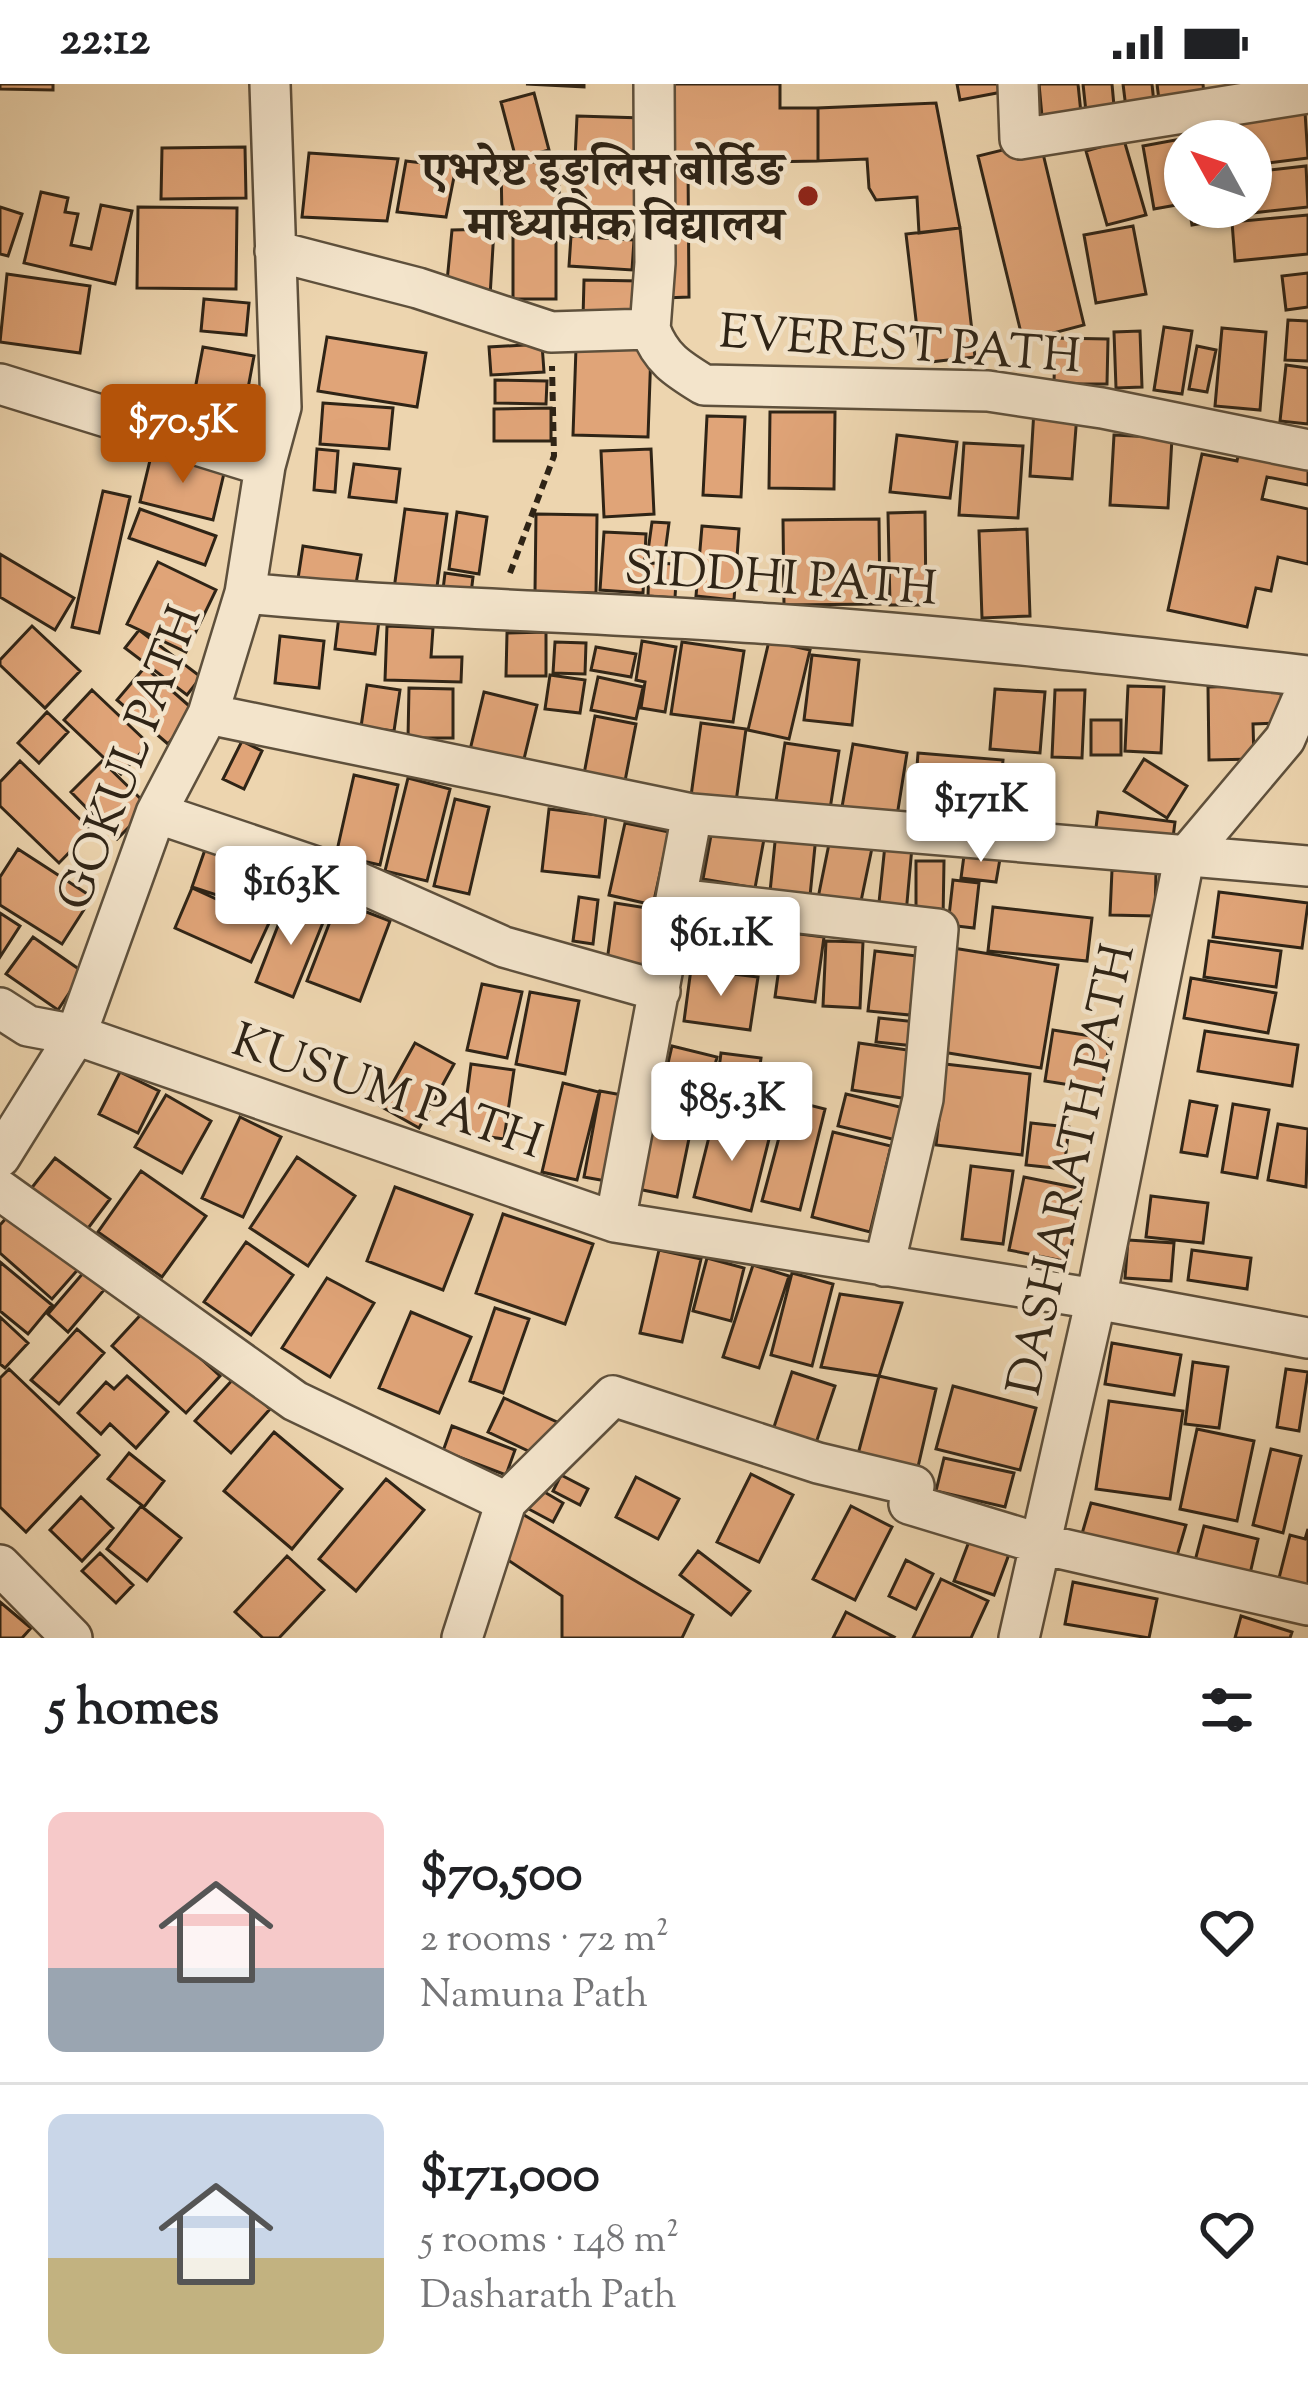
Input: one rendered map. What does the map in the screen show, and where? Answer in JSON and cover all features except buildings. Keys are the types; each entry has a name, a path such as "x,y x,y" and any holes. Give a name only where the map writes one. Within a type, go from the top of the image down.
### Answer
{"street":[{"name":"GOKUL PATH","path":"0,1156 76,1035 156,812 208,714 245,593 265,466 281,407 270,84"},
{"name":"EVEREST PATH","path":"654,84 656,263 650,329 658,350 672,366 704,385 988,391 1102,408 1308,450"},
{"path":"1018,84 1020,139 1308,93"},
{"name":"EVEREST PATH","path":"275,251 418,288 551,332 650,329"},
{"path":"0,384 265,466"},
{"name":"SIDDHI PATH","path":"245,593 364,604 769,623 1308,676"},
{"name":"DASHARATH PATH","path":"1019,1638 1096,1299 1184,859 1285,739 1308,686"},
{"path":"208,714 692,814 1308,866"},
{"path":"156,812 349,878 503,947 660,991"},
{"path":"615,1222 692,814"},
{"path":"678,899 938,929 923,1099 884,1266"},
{"name":"KUSUM PATH","path":"0,1008 28,1027 76,1035 615,1222 1308,1338"},
{"path":"0,1190 295,1401 506,1502"},
{"path":"462,1638 506,1502 613,1396 818,1463 914,1486 909,1504 1041,1544 1308,1605"},
{"path":"0,1565 72,1638"}],"path":[{"path":"496,610 554,456 551,332"}],"place":[{"name":"एभरेष्ट इङ्लिस बोर्डिङ माध्यमिक विद्यालय","path":"808,196"}]}
